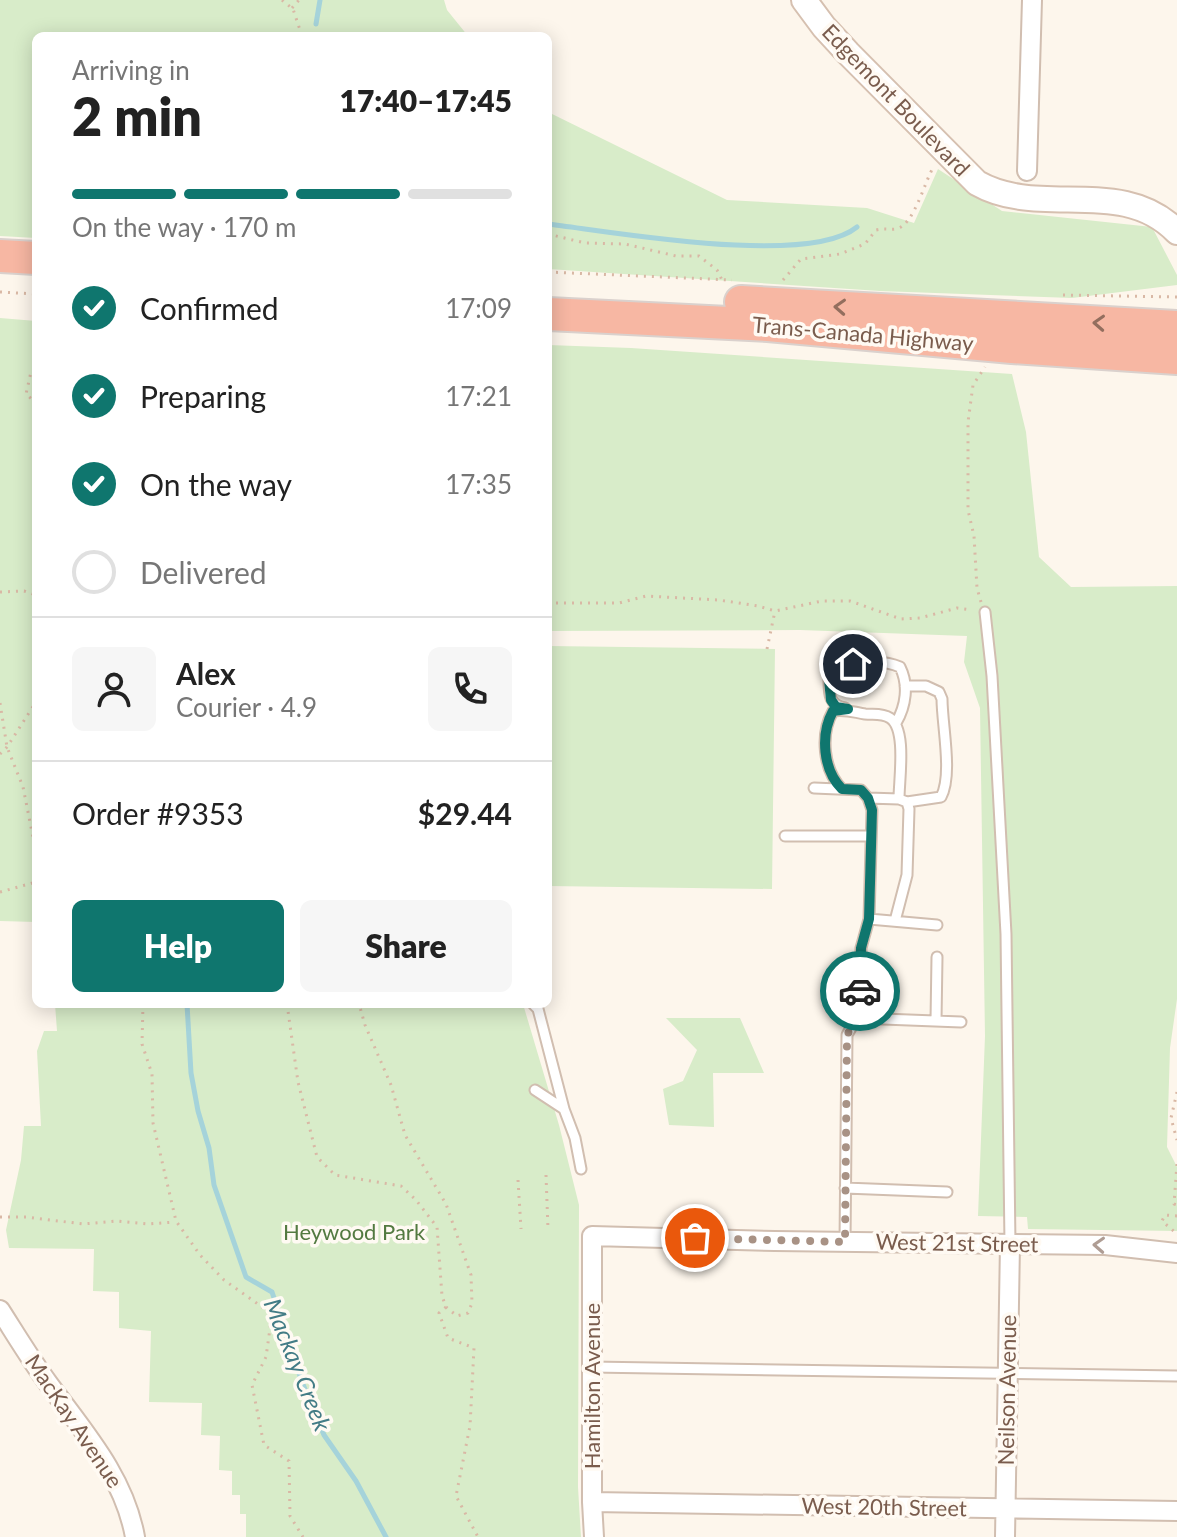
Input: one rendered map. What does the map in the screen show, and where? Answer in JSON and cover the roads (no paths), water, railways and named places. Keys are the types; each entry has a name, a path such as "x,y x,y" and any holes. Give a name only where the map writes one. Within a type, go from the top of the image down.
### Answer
{"highway":[{"path":"0,256 32,258"},
{"path":"0,278 32,280"},
{"name":"Trans-Canada Highway","path":"552,293 889,309 1176,307"},
{"name":"Trans-Canada Highway","path":"552,314 768,325 1177,358"}],"street":[{"name":"Edgemont Boulevard","path":"804,0 824,27 944,152 977,183 993,193 1012,198 1127,204 1163,219 1177,232"},
{"path":"1027,171 1032,0"},
{"name":"West 21st Street","path":"592,1236 1105,1245 1177,1253"},
{"name":"Hamilton Avenue","path":"592,1236 594,1537"},
{"name":"Neilson Avenue","path":"1005,1537 1010,1244"},
{"name":"MacKay Avenue","path":"0,1310 45,1379 102,1456 126,1501 135,1537"},
{"name":"West 20th Street","path":"592,1502 1177,1511"}],"lane":[{"path":"985,612 992,676 1006,934 1010,1244"},
{"path":"895,921 908,865 901,740 896,723 886,715 861,714 836,707 831,700 829,680 835,673 853,664 893,664 900,667 905,676 905,686 902,713 896,723"},
{"path":"868,798 903,800 941,797 945,789 942,699 939,692 926,686 905,686"},
{"path":"842,789 828,770 826,724 833,711 848,709"},
{"path":"814,788 861,790 872,810 869,919 861,948 860,1012 847,1035 845,1242"},
{"path":"785,836 871,836"},
{"path":"869,919 937,925"},
{"path":"936,1021 937,957"},
{"path":"537,1008 581,1169"},
{"path":"857,1018 961,1022"},
{"path":"535,1090 564,1109"},
{"path":"845,1188 947,1192"},
{"path":"591,1367 1177,1376"}],"waterway":[{"path":"316,24 320,0"},
{"path":"552,225 709,244 755,246 797,245 832,239 857,227"},
{"name":"Mackay Creek","path":"187,1008 191,1073 209,1148 214,1185 246,1277 272,1292 302,1382 324,1435 356,1481 386,1537"}],"park label":[{"name":"Heywood Park","path":"354,1232"}]}
